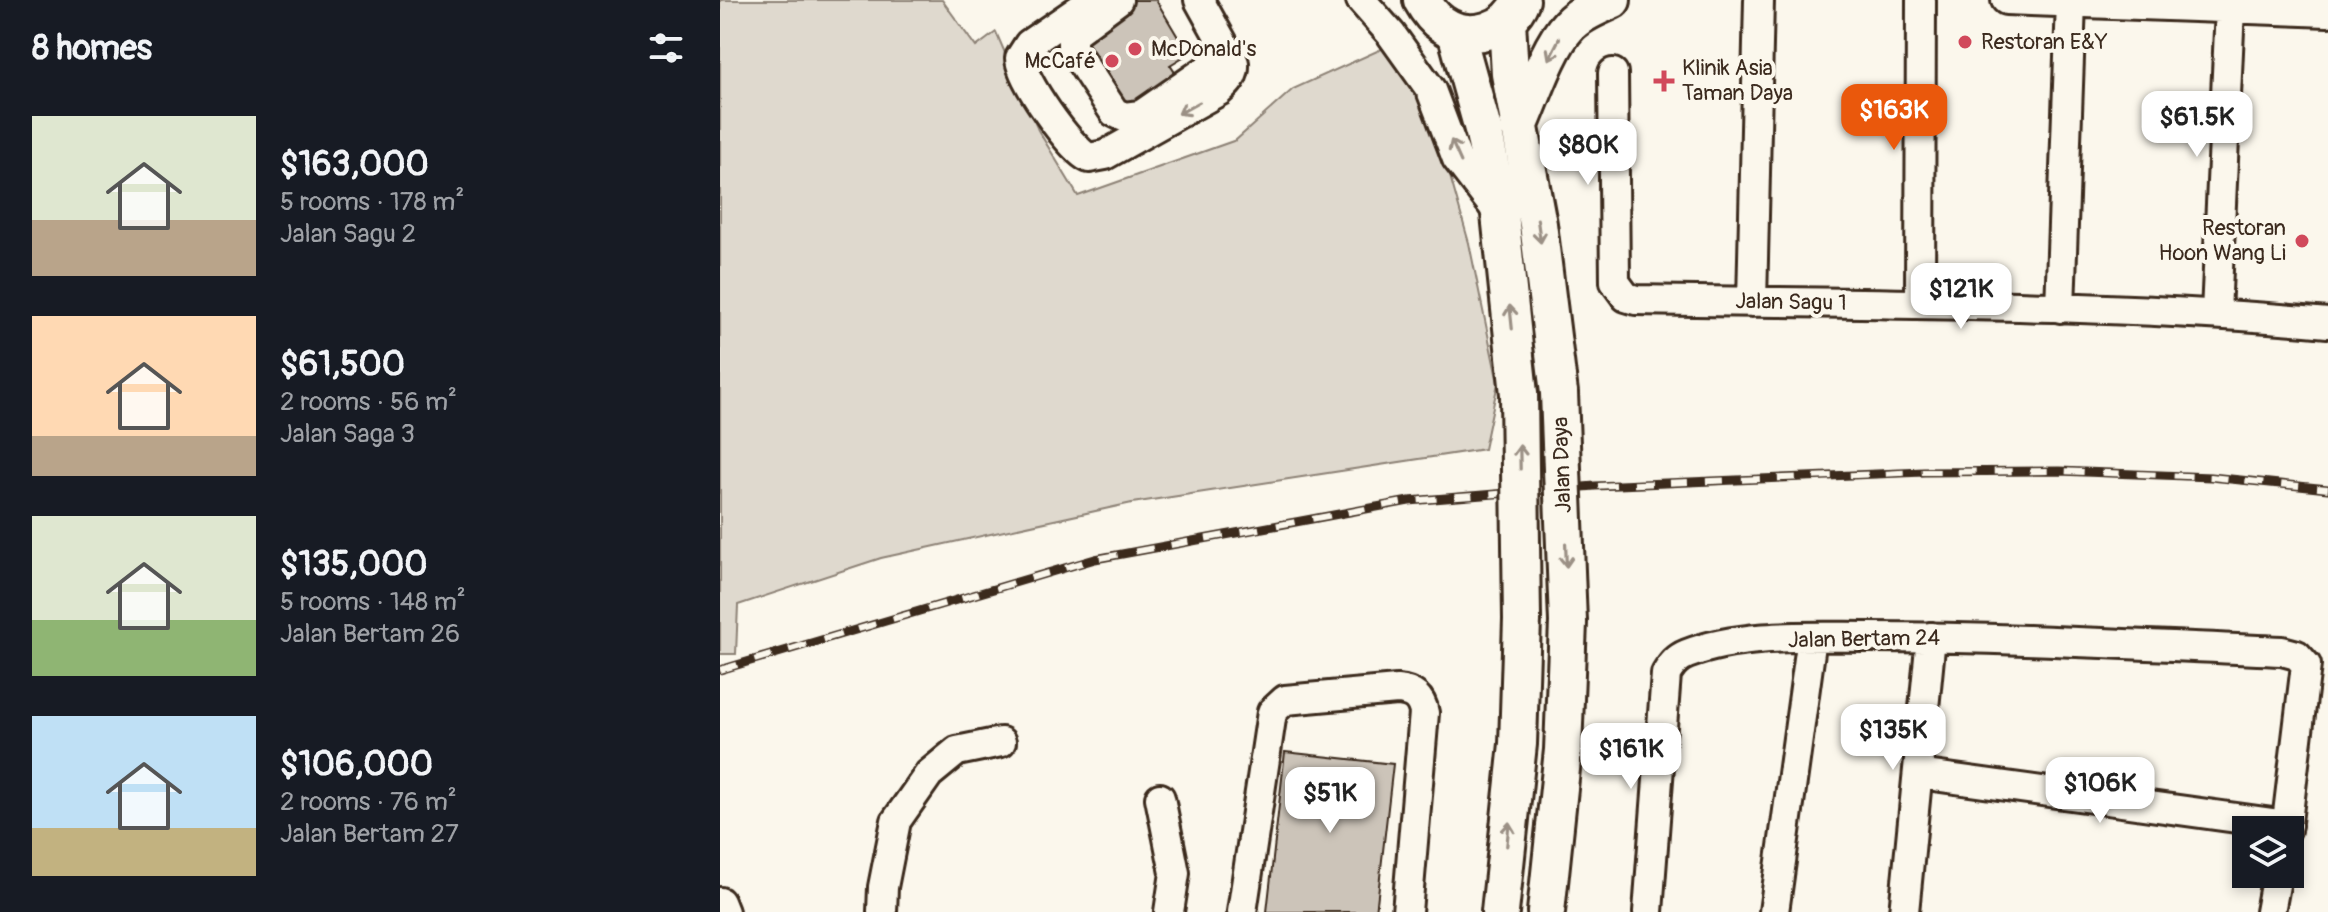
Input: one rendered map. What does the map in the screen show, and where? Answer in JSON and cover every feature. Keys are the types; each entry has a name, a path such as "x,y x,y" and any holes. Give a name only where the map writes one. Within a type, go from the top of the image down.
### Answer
{"main road":[{"path":"1519,127 1556,43 1569,25 1612,0"},
{"name":"Jalan Daya","path":"1522,7 1510,74 1538,224 1559,393 1568,622 1563,750 1546,912"},
{"path":"1427,11 1473,34 1491,31 1522,7"},
{"name":"Jalan Daya","path":"1427,11 1484,133 1500,214 1519,394 1522,619 1518,744 1500,912"}],"street":[{"path":"1093,0 1029,44 1020,58 1023,75 1076,149 1089,158 1105,155 1219,91 1235,72 1234,63 1199,0"},
{"path":"1118,0 1072,34 1072,48 1114,112 1124,117 1141,115 1228,55"},
{"path":"1361,0 1391,34 1431,90 1457,159 1500,214"},
{"path":"1752,302 1759,0"},
{"path":"1920,304 1921,0"},
{"path":"2006,0 2328,12"},
{"path":"2060,308 2071,2"},
{"path":"2216,313 2230,8"},
{"name":"Jalan Sagu 1","path":"1613,73 1615,282 1626,297 1636,300 2216,313 2328,323"},
{"path":"1774,912 1812,637"},
{"name":"Jalan Bertam 24","path":"1648,912 1666,674 1673,662 1685,655 1719,645 1812,637 1931,637 2282,651 2297,655 2306,665 2288,816"},
{"path":"1904,912 1931,637"},
{"path":"1242,912 1272,712 1277,705 1295,698 1397,690 1414,694 1424,713 1407,912"},
{"path":"882,912 883,887 896,821 929,774 957,751 1001,742"},
{"path":"1919,774 2232,819"},
{"path":"1160,798 1175,873 1169,912"},
{"path":"2270,912 2274,888"},
{"path":"720,902 724,912"}],"shaded area":[{"path":"720,0 942,0 976,47 996,32 1038,130 1078,196 1236,140 1293,89 1386,47 1427,95 1469,243 1498,383 1484,449 1132,503 881,558 738,605 736,654 720,654"}],"building":[{"name":"McDonald's","path":"1131,0 1156,0 1188,54 1170,65 1178,77 1126,105 1082,45 1085,34"},
{"path":"1285,752 1393,764 1376,912 1267,912"}],"railway":[{"path":"720,670 1095,559 1409,501 1595,486 1924,472 2059,471 2211,477 2328,489"}],"place":[{"name":"Restoran E&Y","path":"1965,42"},
{"name":"McDonald's","path":"1135,49"},
{"name":"McCafé","path":"1112,61"},
{"name":"Klinik Asia Taman Daya","path":"1664,81"},
{"name":"Restoran Hoon Wang Li","path":"2302,241"}]}
